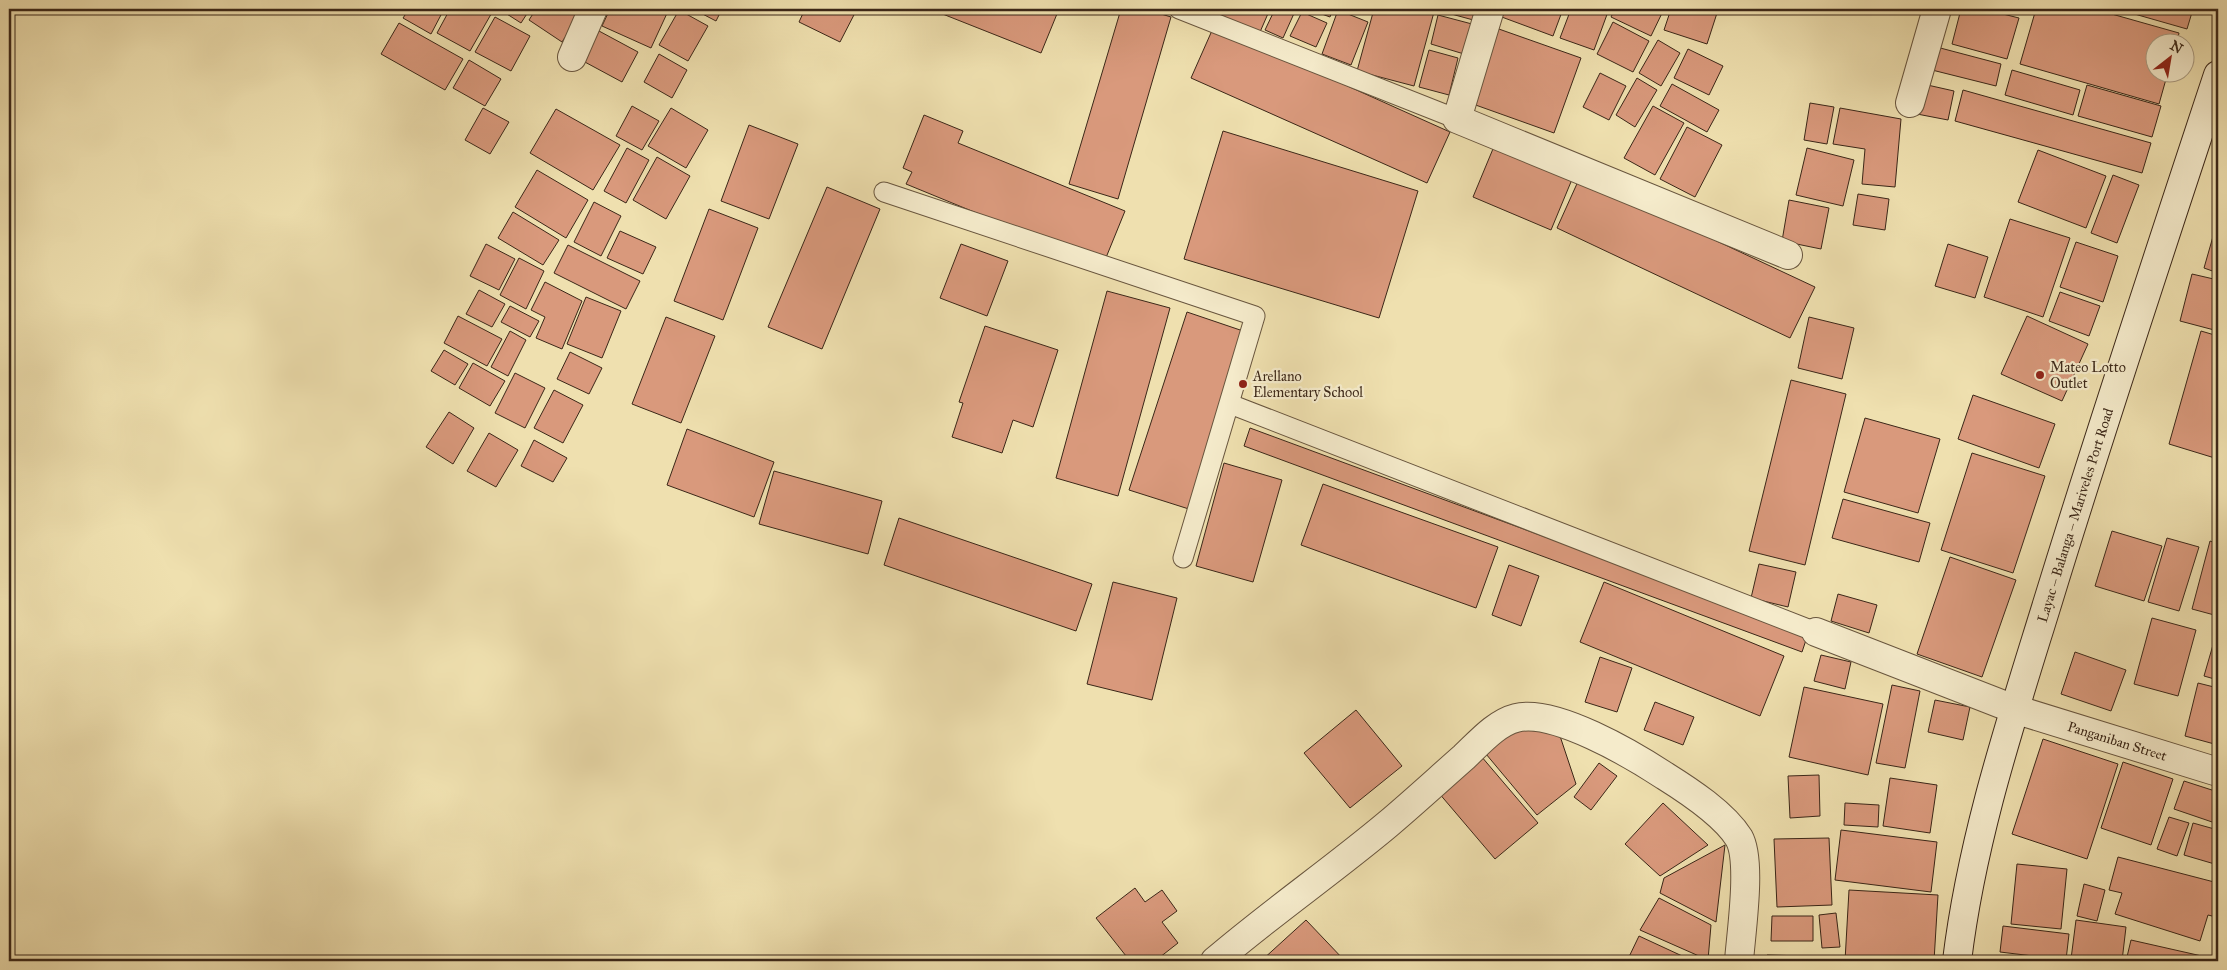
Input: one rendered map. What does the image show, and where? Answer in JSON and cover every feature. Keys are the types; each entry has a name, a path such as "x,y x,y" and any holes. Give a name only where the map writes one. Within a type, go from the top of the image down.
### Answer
{"street":[{"path":"572,57 592,9"},
{"path":"1490,9 1456,118 1788,255"},
{"path":"1910,103 1937,9"},
{"name":"Layac – Balanga – Mariveles Port Road","path":"1957,961 1964,908 1979,832 2014,709 2086,475 2218,75"},
{"name":"Panganiban Street","path":"1816,632 2014,709 2218,772"},
{"path":"1216,961 1246,934 1387,825 1494,729 1517,718 1530,716 1561,723 1600,739 1644,762 1713,810 1734,832 1739,840 1745,860 1738,961"}],"lane":[{"path":"1179,9 1456,118"},
{"path":"884,192 1255,316 1183,558"},
{"path":"1230,404 1816,632"}],"building":[{"path":"409,9 434,9 442,13 431,34 403,18"},
{"path":"450,9 494,9 470,51 437,33"},
{"path":"499,9 530,9 521,23"},
{"path":"536,9 579,9 582,11 562,42 529,20"},
{"path":"610,9 669,9 651,48 602,26"},
{"path":"693,9 722,9 716,21"},
{"path":"805,9 857,9 840,42 799,22"},
{"path":"930,9 1059,9 1041,53"},
{"path":"1121,9 1145,9 1171,17 1118,199 1069,184"},
{"path":"1218,9 1270,9 1260,32 1216,14"},
{"path":"1275,9 1296,9 1283,38 1265,30"},
{"path":"1308,9 1333,9 1330,17"},
{"path":"1374,9 1421,9 1434,12 1414,86 1357,71"},
{"path":"1433,9 1480,9 1477,21"},
{"path":"1502,9 1563,9 1553,36 1499,16"},
{"path":"1571,9 1609,9 1594,50 1560,38"},
{"path":"1615,9 1664,9 1651,36 1611,17"},
{"path":"1671,9 1718,10 1707,44 1664,30"},
{"path":"1961,9 1983,9 2019,18 2007,59 1952,44"},
{"path":"2036,9 2094,9 2175,32 2144,32 2144,82 2165,82 2159,104 2020,64"},
{"path":"2117,9 2193,9 2187,29"},
{"path":"679,10 708,26 688,61 659,45"},
{"path":"1338,10 1368,22 1351,65 1322,54"},
{"path":"1302,12 1327,23 1316,47 1290,36"},
{"path":"1438,15 1472,24 1464,54 1431,44"},
{"path":"495,17 530,36 511,71 475,52"},
{"path":"1613,22 1649,41 1633,72 1597,54"},
{"path":"399,23 463,59 445,90 381,54"},
{"path":"1214,26 1450,132 1427,183 1191,78"},
{"path":"1496,28 1581,58 1554,133 1470,103"},
{"path":"599,31 638,52 622,82 583,61"},
{"path":"1658,40 1680,53 1661,86 1639,73"},
{"path":"1929,45 2001,64 1996,86 1924,68"},
{"path":"1688,49 1723,66 1709,95 1674,78"},
{"path":"1429,50 1458,58 1449,95 1419,87"},
{"path":"659,54 687,70 672,98 644,82"},
{"path":"469,60 501,79 485,106 453,88"},
{"path":"2012,70 2080,90 2073,115 2005,95"},
{"path":"1600,73 1626,86 1609,120 1583,107"},
{"path":"1637,78 1657,90 1635,127 1616,115"},
{"path":"1672,84 1719,110 1707,132 1660,106"},
{"path":"1923,84 1954,91 1948,120 1917,114"},
{"path":"2087,85 2161,106 2152,137 2078,116"},
{"path":"1963,90 2151,143 2142,173 1955,121"},
{"path":"1810,103 1834,107 1827,144 1804,140"},
{"path":"632,106 659,121 642,150 616,136"},
{"path":"1653,106 1684,123 1655,175 1624,158"},
{"path":"483,108 509,122 490,154 465,140"},
{"path":"671,108 708,130 686,168 648,146"},
{"path":"1840,108 1901,119 1895,187 1862,184 1865,149 1833,144"},
{"path":"556,109 620,145 593,190 530,153"},
{"path":"924,115 963,131 958,143 1125,211 1103,265 906,184 912,172 903,168"},
{"path":"749,125 798,144 769,219 721,201"},
{"path":"1687,127 1722,145 1695,197 1660,179"},
{"path":"1223,131 1418,191 1379,318 1184,259"},
{"path":"1495,144 1573,177 1551,230 1473,197"},
{"path":"627,148 649,160 626,203 604,191"},
{"path":"1807,148 1854,160 1843,206 1796,195"},
{"path":"2038,150 2106,176 2086,228 2018,202"},
{"path":"657,157 690,176 666,219 633,200"},
{"path":"537,170 588,200 566,238 515,207"},
{"path":"2113,175 2139,185 2117,243 2091,233"},
{"path":"1580,177 1815,287 1790,338 1557,228"},
{"path":"827,187 880,209 822,349 768,327"},
{"path":"1858,194 1889,199 1885,230 1853,225"},
{"path":"1789,200 1829,208 1821,249 1782,241"},
{"path":"594,202 621,216 601,256 574,242"},
{"path":"709,209 758,228 723,320 674,301"},
{"path":"513,212 559,240 543,265 498,238"},
{"path":"2010,219 2070,238 2043,317 1984,297"},
{"path":"2218,219 2218,273 2204,268"},
{"path":"620,231 656,247 643,274 607,258"},
{"path":"2076,242 2118,256 2103,302 2060,287"},
{"path":"486,244 515,259 499,290 470,276"},
{"path":"961,244 1008,261 987,316 940,298"},
{"path":"1948,244 1988,257 1975,298 1935,286"},
{"path":"568,245 640,281 626,309 554,273"},
{"path":"519,258 544,271 526,309 500,295"},
{"path":"2192,274 2218,280 2218,331 2180,321"},
{"path":"545,282 582,301 562,349 536,338 545,317 531,310"},
{"path":"479,290 505,304 492,327 466,314"},
{"path":"1107,291 1170,308 1118,496 1056,478"},
{"path":"2060,292 2100,306 2089,336 2049,321"},
{"path":"586,297 621,311 602,358 567,344"},
{"path":"510,306 539,321 530,337 501,322"},
{"path":"1187,312 1249,333 1192,510 1129,490"},
{"path":"458,316 502,339 487,366 444,343"},
{"path":"2027,316 2088,344 2062,401 2001,374"},
{"path":"666,317 715,336 681,423 632,404"},
{"path":"1809,317 1854,328 1842,379 1798,368"},
{"path":"985,326 1058,350 1033,427 1013,420 1002,453 952,437 963,403 959,402"},
{"path":"510,331 526,340 508,376 491,367"},
{"path":"2201,331 2218,336 2218,459 2169,444"},
{"path":"444,350 468,364 455,385 431,371"},
{"path":"570,352 602,368 589,394 557,379"},
{"path":"473,363 505,381 490,406 459,388"},
{"path":"515,373 545,388 525,428 495,413"},
{"path":"1791,380 1846,394 1805,565 1749,551"},
{"path":"554,390 583,405 563,443 534,428"},
{"path":"1973,395 2055,424 2039,468 1958,439"},
{"path":"449,412 474,428 453,464 426,447"},
{"path":"1865,418 1940,439 1918,513 1844,492"},
{"path":"1250,428 1808,634 1802,652 1244,446"},
{"path":"687,429 774,462 754,517 667,485"},
{"path":"489,433 518,450 496,487 467,471"},
{"path":"534,440 567,458 553,482 521,466"},
{"path":"1972,453 2045,476 2013,573 1941,550"},
{"path":"1224,463 1282,480 1253,582 1196,566"},
{"path":"774,471 882,501 868,554 759,524"},
{"path":"1323,484 1498,547 1476,608 1301,545"},
{"path":"1843,499 1930,523 1919,562 1832,538"},
{"path":"899,518 1092,584 1076,631 884,565"},
{"path":"2112,531 2162,546 2144,601 2095,586"},
{"path":"2167,538 2199,547 2179,611 2148,602"},
{"path":"2210,541 2218,544 2218,616 2192,609"},
{"path":"1950,557 2016,580 1982,677 1917,654"},
{"path":"1759,564 1796,572 1788,607 1751,598"},
{"path":"1509,565 1539,576 1521,626 1492,615"},
{"path":"1113,582 1177,598 1152,700 1087,684"},
{"path":"1604,582 1784,656 1760,716 1580,642"},
{"path":"1838,594 1877,605 1869,633 1831,621"},
{"path":"2152,618 2196,630 2178,696 2134,684"},
{"path":"2218,632 2218,680 2204,676"},
{"path":"2075,652 2126,670 2111,711 2061,694"},
{"path":"1821,655 1851,662 1845,689 1814,681"},
{"path":"1600,657 1632,668 1617,712 1585,702"},
{"path":"2198,683 2218,688 2218,745 2185,736"},
{"path":"1892,685 1920,691 1905,768 1876,763"},
{"path":"1804,687 1883,704 1868,775 1789,757"},
{"path":"1935,700 1970,707 1963,740 1928,732"},
{"path":"1655,702 1694,717 1683,745 1644,730"},
{"path":"1356,710 1402,766 1350,808 1304,753"},
{"path":"1504,728 1559,733 1576,784 1537,815 1486,754"},
{"path":"2043,739 2118,764 2087,859 2012,834"},
{"path":"1481,756 1538,823 1495,859 1438,792"},
{"path":"2123,762 2173,779 2151,845 2101,828"},
{"path":"1599,763 1617,776 1591,810 1574,797"},
{"path":"1819,775 1820,816 1790,818 1788,776"},
{"path":"1890,778 1937,785 1930,833 1883,826"},
{"path":"2184,781 2218,792 2218,824 2174,809"},
{"path":"1663,803 1708,845 1660,876 1625,844"},
{"path":"1845,803 1879,805 1878,827 1844,825"},
{"path":"2169,817 2189,823 2177,856 2157,849"},
{"path":"2193,823 2218,830 2218,865 2184,855"},
{"path":"1841,830 1937,842 1931,892 1835,880"},
{"path":"1829,838 1832,905 1777,907 1774,839"},
{"path":"1725,845 1716,922 1660,893 1664,878"},
{"path":"2118,857 2218,883 2216,917 2208,915 2200,941 2115,914 2122,893 2109,890"},
{"path":"2017,864 2067,869 2061,929 2011,924"},
{"path":"2084,884 2105,890 2097,921 2077,916"},
{"path":"1135,888 1145,902 1162,890 1177,911 1162,922 1178,943 1155,961 1130,961 1096,918"},
{"path":"1849,890 1938,895 1934,961 1845,961"},
{"path":"1659,898 1711,925 1708,960 1640,930"},
{"path":"1836,913 1840,947 1822,948 1819,915"},
{"path":"1772,916 1813,916 1813,941 1771,941"},
{"path":"1306,920 1345,961 1261,961"},
{"path":"2076,920 2126,927 2122,961 2071,959"},
{"path":"2003,926 2069,934 2066,960 2000,952"},
{"path":"1639,936 1693,961 1627,961"},
{"path":"2131,940 2215,959 2214,961 2126,961"},
{"path":"1767,955 1805,956 1805,961 1767,961"},
{"path":"1821,956 1842,957 1841,961 1820,961"}],"place":[{"name":"Mateo Lotto Outlet","path":"2040,375"},
{"name":"Arellano Elementary School","path":"1243,384"}]}
